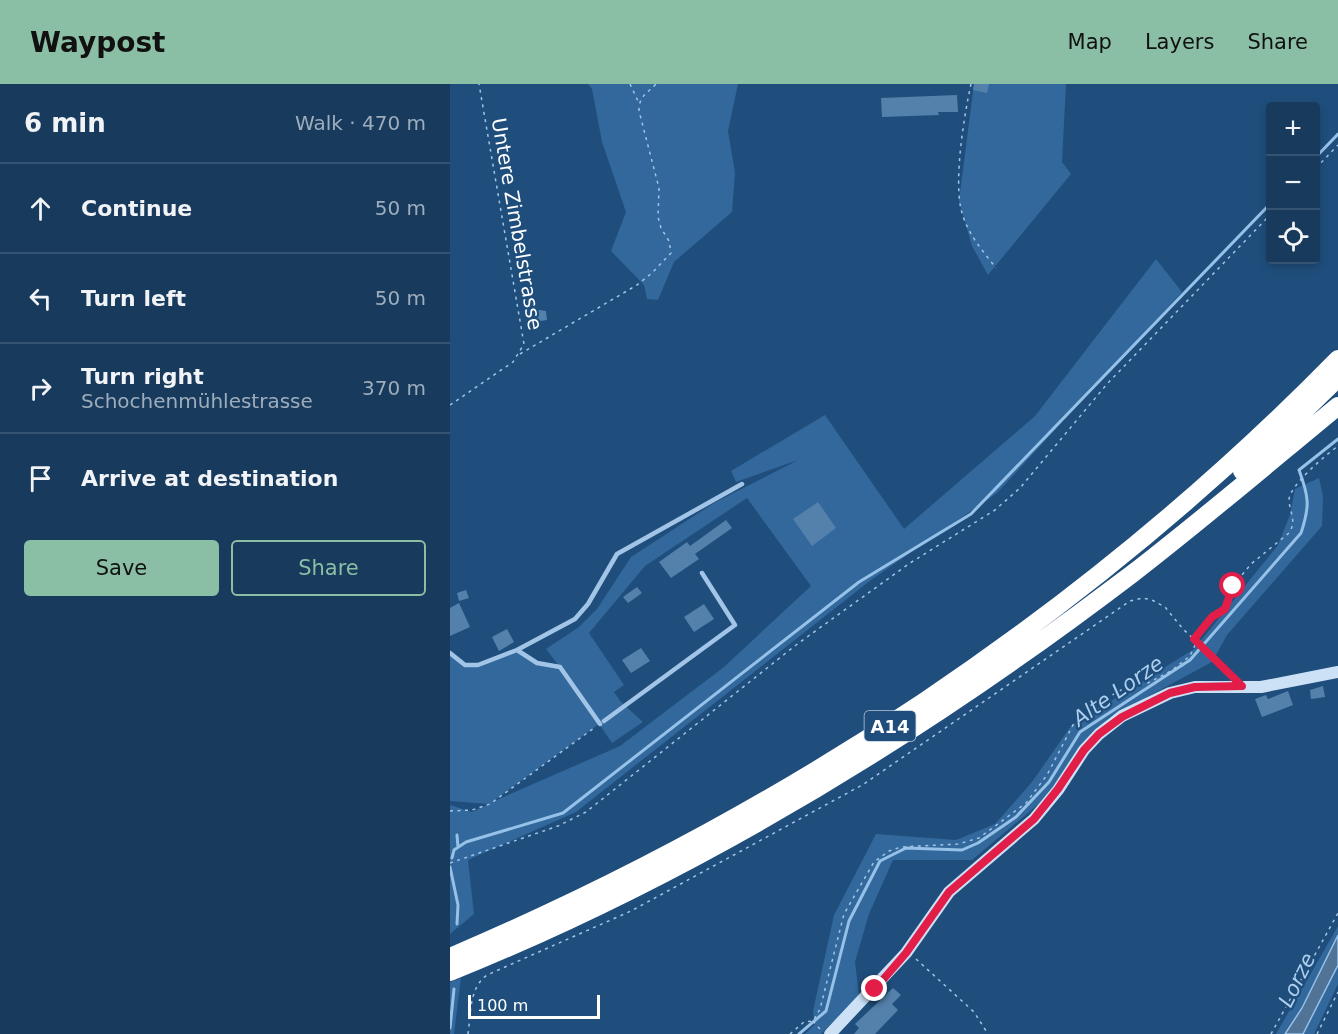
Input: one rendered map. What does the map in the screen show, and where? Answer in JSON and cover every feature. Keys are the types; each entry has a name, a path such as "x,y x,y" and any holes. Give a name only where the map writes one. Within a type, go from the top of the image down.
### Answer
{"highway":[{"name":"A14","path":"450,957 579,900 690,844 804,780 910,713 1012,642 1134,546 1233,460 1338,359"},
{"name":"A14","path":"450,972 583,914 740,834 886,746 1023,651 1110,585 1203,507 1338,378"},
{"path":"1023,651 1180,536 1338,406"}],"street":[{"path":"827,1033 906,953 949,892 1034,819 1058,789 1084,750 1099,734 1122,717 1170,693 1195,687 1275,685 1338,672"}],"lane":[{"path":"450,652 457,661 465,665 478,665 517,650 575,619 588,604 617,554 742,484"},
{"path":"517,650 537,663 560,667 602,722 735,625 702,573"}],"path":[{"name":"Untere Zimbelstrasse","path":"450,405 513,362 520,354 524,344 479,84"},
{"path":"520,354 637,285 652,273 670,253 669,242 658,217 659,188 639,102 630,84"},
{"path":"639,102 643,94 656,84"},
{"path":"971,84 964,112 959,191 961,210 975,242 996,268"},
{"path":"1320,164 1338,145"},
{"path":"450,863 558,826 586,812 796,645 910,563 995,510 1036,470 1107,384 1266,219"},
{"path":"814,1022 825,996 837,934 844,914 874,862 889,851 901,848 958,844 979,838 1026,803 1047,775 1074,723 1101,707 1109,697 1121,690 1132,685 1146,684 1171,672 1190,656 1195,640 1212,617 1225,609 1233,586 1251,564 1290,533 1293,527 1293,514 1289,502 1290,493 1338,446"},
{"path":"1195,640 1242,686"},
{"path":"450,811 472,810 490,804 602,722"},
{"path":"1271,1034 1290,1004 1338,913"},
{"path":"906,953 915,957 974,1012 987,1034"},
{"path":"1317,1034 1338,992"},
{"path":"790,1034 804,1022 814,1022 827,1033"}],"shaded area":[{"path":"588,84 738,84 728,131 735,173 732,212 674,262 658,300 647,299 644,285 611,251 626,212 602,142 592,89"},
{"path":"974,84 1066,84 1062,162 1071,174 988,275 972,246 959,201"},
{"path":"1156,259 1182,292 997,493 871,580 576,812 468,860 474,914 450,934 450,805 472,812 489,804 450,801 450,653 465,665 478,665 517,650 537,663 559,666 546,649 579,627 597,609 631,557 714,503 798,460 736,482 731,471 825,415 904,529 1035,416","holes":["747,498 811,586 724,667 620,746 492,802 599,724 612,743 643,722 621,702 614,692 624,685 589,633 645,566"]},
{"path":"1319,478 1323,496 1322,526 1227,635 1212,662 1108,718 1054,791 972,860 893,860 869,914 855,962 859,995 821,1034 805,1034 815,1024 813,1011 834,915 876,834 956,840 995,824 1032,782 1071,726 1194,649 1278,545 1290,515 1295,489"},
{"path":"1338,926 1338,984 1314,1034 1276,1034"},
{"path":"1338,935 1338,965 1303,1034 1285,1034 1302,1008"},
{"path":"461,978 454,1034 450,1034 450,982"}],"building":[{"path":"974,84 989,84 987,93 973,90"},
{"path":"957,95 958,112 882,117 881,98"},
{"path":"532,311 546,311 547,320 533,322"},
{"path":"818,502 836,528 812,546 793,519"},
{"path":"726,520 732,528 695,554 699,559 671,578 659,562 687,542 690,546"},
{"path":"637,587 642,593 628,603 623,597"},
{"path":"466,590 469,598 459,601 457,593"},
{"path":"459,603 470,627 450,636 450,608"},
{"path":"704,604 714,619 694,632 684,617"},
{"path":"507,629 514,642 499,651 492,637"},
{"path":"641,648 650,661 631,673 622,660"},
{"path":"1323,686 1325,697 1311,699 1310,690"},
{"path":"1288,691 1293,705 1262,717 1255,699 1266,695 1268,699"},
{"path":"893,988 901,995 892,1004 898,1010 875,1034 854,1034 859,1028 855,1024"}],"waterway":[{"path":"1317,156 1338,134"},
{"path":"452,858 454,850 466,842 563,813 859,582 971,514 1266,208"},
{"name":"Alte Lorze","path":"799,1034 826,1011 849,921 880,861 906,848 962,850 978,843 1016,817 1049,782 1080,732 1190,660 1301,533 1307,502 1299,470 1338,439"},
{"path":"457,835 458,847"},
{"path":"450,867 458,905 457,924"},
{"path":"450,1028 454,989"}],"route":[{"path":"875,989 906,953 949,892 974,868 1034,819 1058,789 1084,750 1099,734 1122,717 1170,693 1195,687 1242,686 1194,639 1212,617 1225,609 1233,586"}],"water label":[{"name":"Lorze","path":"1297,980"}]}
